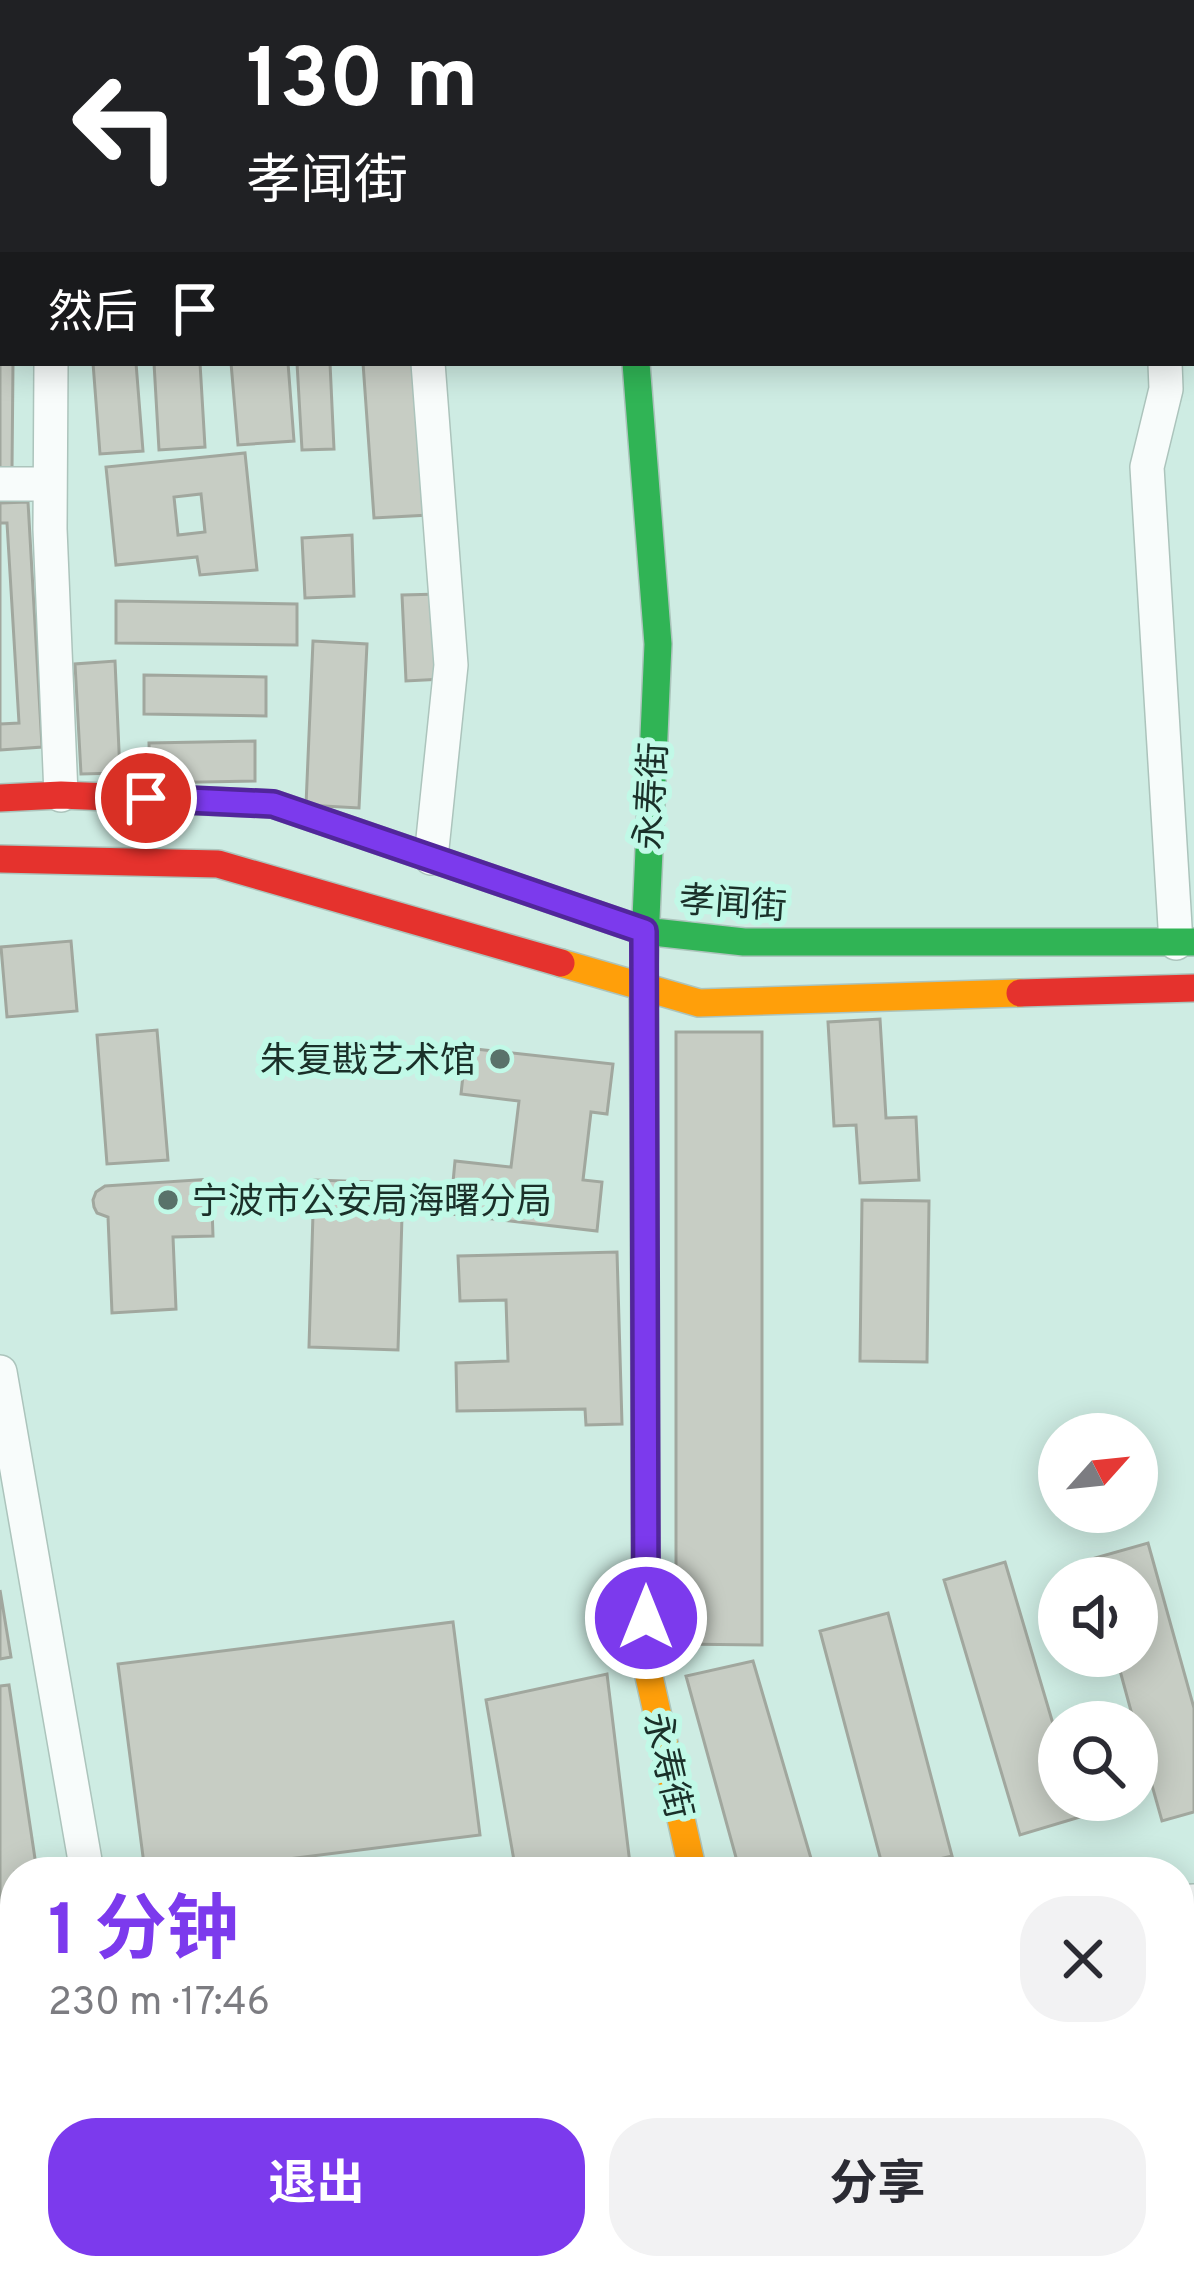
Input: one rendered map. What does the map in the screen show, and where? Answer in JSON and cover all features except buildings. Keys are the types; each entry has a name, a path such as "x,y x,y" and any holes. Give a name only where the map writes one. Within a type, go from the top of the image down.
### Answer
{"street":[{"path":"51,366 50,529 61,794"},
{"path":"428,366 451,665 430,858"},
{"name":"永寿街","path":"636,366 658,644 643,987 646,1664 690,1857"},
{"path":"1165,366 1166,389 1147,467 1185,943"},
{"path":"0,484 50,484"},
{"name":"孝闻街","path":"0,798 61,794 273,804 644,931 744,942 1185,943"},
{"path":"0,859 218,864 699,1003 1194,988"},
{"path":"0,1372 9,1484 84,1857"}],"traffic: fast":[{"path":"636,366 658,644 643,987 644,1111"},
{"path":"597,915 644,931 744,942 1194,942"}],"traffic: slow":[{"path":"561,963 699,1003 1020,993"},
{"path":"644,1111 646,1663 690,1857"}],"traffic: jam":[{"path":"0,798 61,795 273,804 597,915"},
{"path":"0,859 218,864 561,963"},
{"path":"1020,993 1194,988"}],"place":[{"name":"朱复戡艺术馆","path":"500,1059"},
{"name":"宁波市公安局海曙分局","path":"168,1200"}],"route":[{"path":"146,798 273,804 644,931 646,1618"}]}
